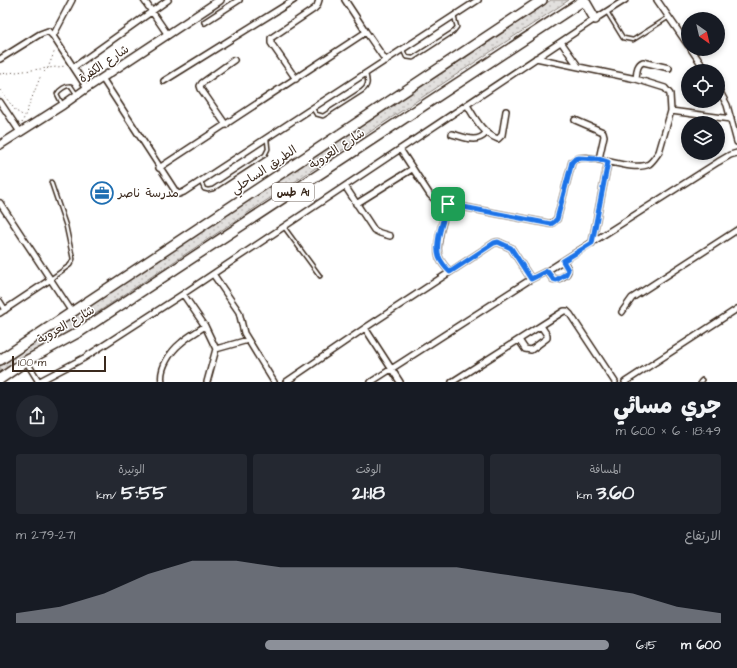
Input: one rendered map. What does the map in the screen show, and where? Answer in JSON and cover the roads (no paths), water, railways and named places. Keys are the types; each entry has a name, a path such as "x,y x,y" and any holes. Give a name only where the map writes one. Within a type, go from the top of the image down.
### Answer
{"highway":[{"name":"الطريق الساحلي","path":"0,360 542,0"},
{"path":"584,0 595,19"},
{"name":"شارع العروبة","path":"0,379 26,362 81,331 584,0"}],"street":[{"path":"53,36 72,0"},
{"path":"144,0 168,35"},
{"path":"74,67 151,10 168,0"},
{"name":"شارع الكفرة","path":"0,145 63,105 220,0"},
{"path":"205,22 239,0"},
{"path":"164,82 294,0"},
{"path":"296,79 271,43 271,40 314,9 320,0"},
{"path":"345,0 386,61"},
{"path":"102,78 159,168 179,194 201,182 478,0"},
{"path":"26,362 39,382 84,358 214,274 625,0"},
{"path":"657,0 681,35"},
{"path":"0,59 48,31 53,36 87,88"},
{"path":"159,168 366,32"},
{"path":"561,42 578,66"},
{"path":"400,149 412,169 434,199 448,204 551,224 557,219 572,162 575,159 599,159 634,166 643,166 650,163 659,152 671,111 671,98 668,91 662,86 636,79 536,58"},
{"path":"226,125 200,86 234,60"},
{"path":"636,79 638,65 640,63 643,62 669,68"},
{"path":"725,101 737,142"},
{"path":"0,102 2,109 20,132"},
{"path":"466,105 486,133 498,139 502,135 506,111"},
{"path":"671,111 731,119"},
{"path":"575,120 603,132 604,136 599,159"},
{"path":"452,134 474,140 481,138 486,133"},
{"path":"371,382 531,279 547,271 592,243 718,162 737,153"},
{"path":"592,243 608,162"},
{"path":"356,204 412,169"},
{"path":"345,186 374,230 390,236"},
{"path":"0,203 72,312"},
{"path":"448,204 439,238 438,250 439,258 450,272"},
{"path":"622,312 632,298 737,230"},
{"path":"286,382 494,243 498,242 511,248 531,279"},
{"path":"547,271 553,279 558,279 566,274 568,271 563,261"},
{"path":"214,274 239,312 244,333 274,382"},
{"path":"0,302 2,311 51,279"},
{"path":"183,294 205,326 216,350 207,382"},
{"path":"627,382 737,309"},
{"path":"452,382 564,311 570,314 615,382"},
{"path":"162,382 161,378 163,368 170,354 181,342 205,326"},
{"path":"519,340 525,349 531,350 547,338 547,335 541,326"},
{"path":"365,328 400,382"},
{"path":"216,350 248,340"}],"lane":[{"path":"607,11 623,38 627,40 632,40 669,17"},
{"path":"403,50 406,57 413,58 453,32 457,27 454,16"},
{"path":"313,108 316,114 323,116 364,89 367,84 366,74"},
{"path":"63,105 57,96 58,91 69,86 77,95"},
{"path":"201,182 204,189 213,189 265,155 268,149 266,138"},
{"path":"51,182 66,226 73,259 70,265 51,279"},
{"path":"284,227 320,276"}],"place":[{"name":"مدرسة ناصر","path":"102,193"}]}
